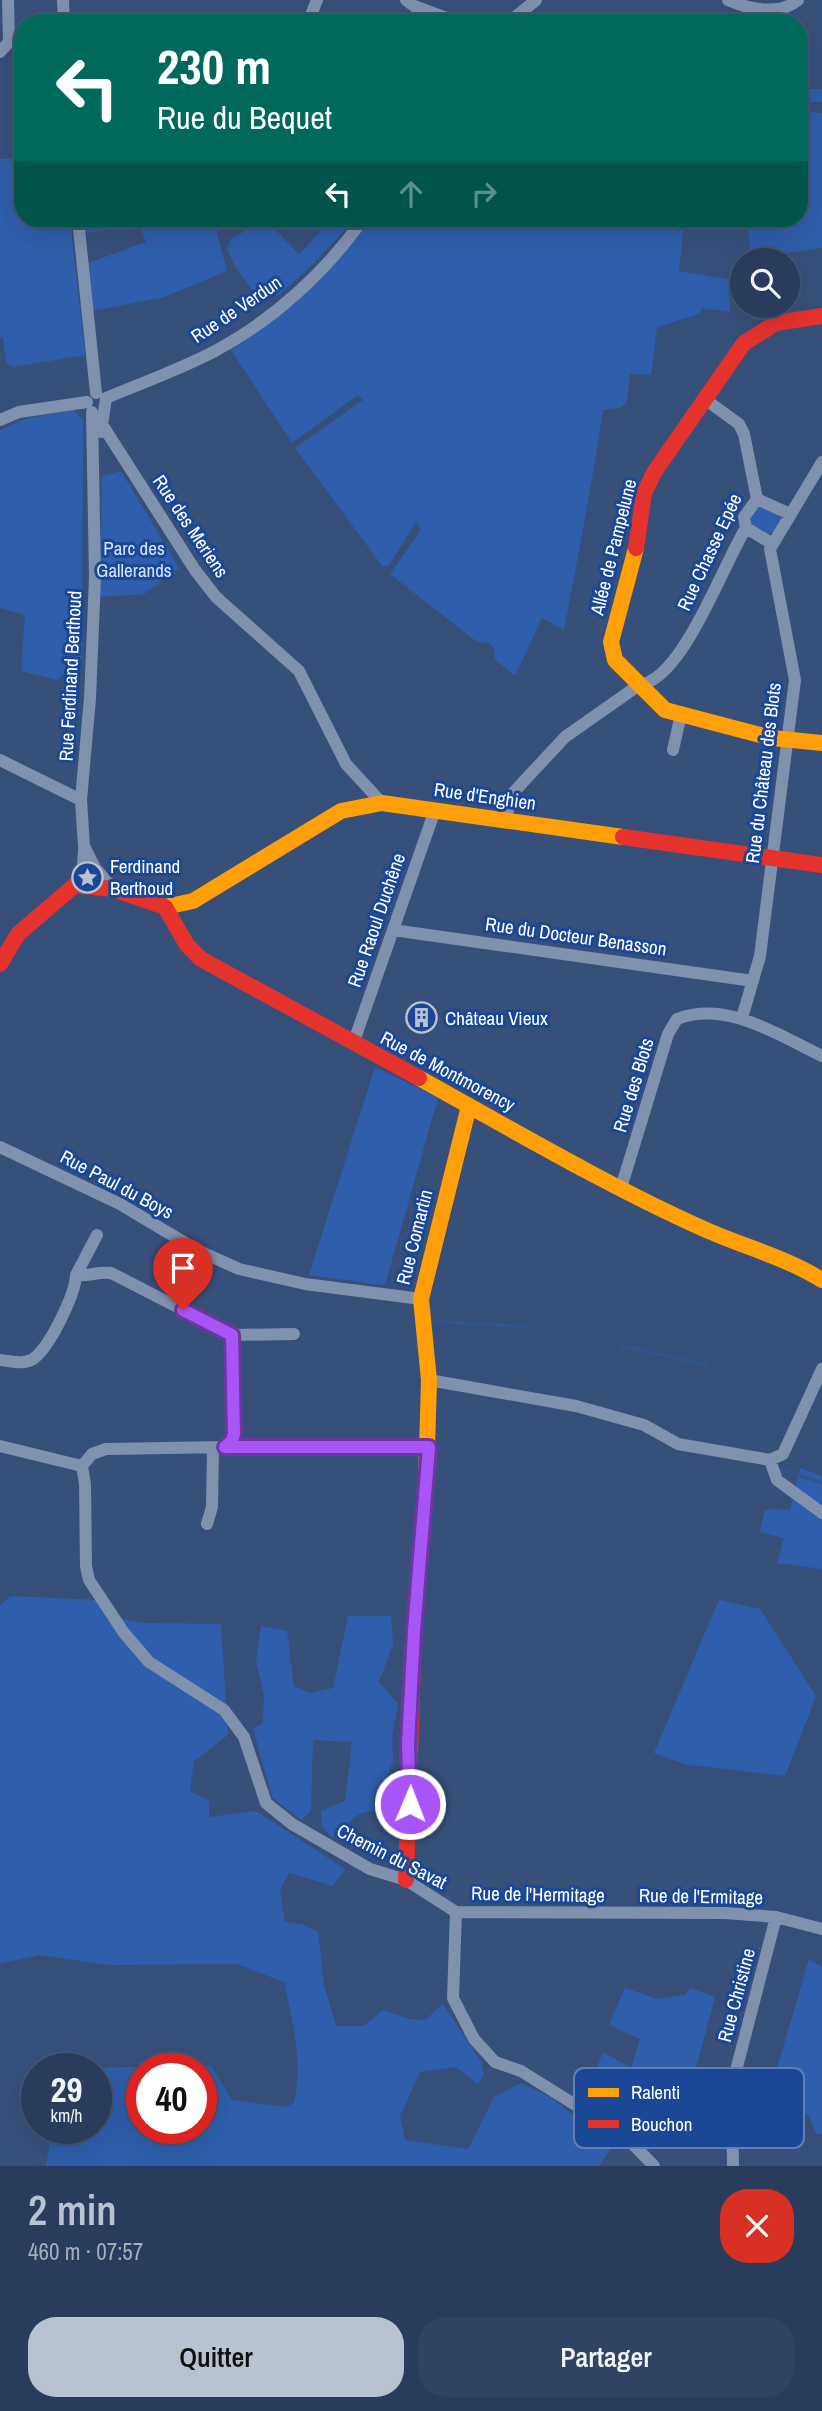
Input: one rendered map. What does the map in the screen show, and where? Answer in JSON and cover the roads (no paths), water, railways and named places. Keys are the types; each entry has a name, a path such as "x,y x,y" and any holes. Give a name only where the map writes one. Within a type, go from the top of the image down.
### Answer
{"street":[{"path":"0,52 9,42 8,0"},
{"path":"406,0 436,14"},
{"path":"519,14 536,0"},
{"path":"728,0 747,7 770,9 787,7 798,0"},
{"path":"79,228 98,403"},
{"name":"Rue de Verdun","path":"0,420 19,412 98,403 215,351 303,288 357,228"},
{"name":"Allée de Pampelune","path":"822,316 776,323 744,343 655,471 645,494 635,553 611,642 615,660 665,710 787,740 822,743"},
{"name":"Rue Chasse Epée","path":"505,821 512,794 565,737 639,685 649,684 670,666 707,608 731,552 746,528 744,517 757,499 739,424 705,400"},
{"name":"Rue Ferdinand Berthoud","path":"95,456 103,426 98,403"},
{"name":"Rue Ferdinand Berthoud","path":"98,403 90,698 81,800 84,846 95,868 113,889"},
{"name":"Rue des Meriens","path":"103,426 195,570 216,597 299,671 346,764 382,803"},
{"path":"746,528 773,544 822,462"},
{"path":"757,499 790,514"},
{"name":"Rue du Château des Blots","path":"742,1018 760,956 795,680 770,549 773,544"},
{"path":"673,750 681,714"},
{"path":"0,760 81,800"},
{"name":"Rue d'Enghien","path":"165,907 193,901 341,811 382,803 822,865"},
{"name":"Rue Raoul Duchêne","path":"354,1044 435,810"},
{"path":"0,964 18,933 75,885 83,866 84,846"},
{"path":"75,885 113,889 165,907"},
{"name":"Rue de Montmorency","path":"165,907 184,944 197,960 240,978 354,1044 621,1188 706,1230 793,1262 822,1280"},
{"name":"Rue du Docteur Benasson","path":"393,930 753,981"},
{"name":"Rue des Blots","path":"621,1188 668,1034 677,1019 694,1013 742,1018"},
{"path":"742,1018 822,1056"},
{"name":"Rue Comartin","path":"405,1880 412,1778 408,1745 429,1447 429,1380 421,1299 469,1106"},
{"name":"Rue Paul du Boys","path":"0,1147 114,1201 197,1250 239,1269 305,1284 421,1299"},
{"path":"0,1360 20,1363 36,1356 72,1297 76,1275 97,1235"},
{"path":"76,1275 86,1276 98,1271 111,1273 232,1335 293,1334"},
{"path":"219,1447 232,1441 234,1434 232,1335"},
{"path":"429,1380 576,1406 644,1425 678,1444 770,1461 783,1454 822,1369"},
{"path":"0,1446 82,1466 92,1454 106,1449 429,1447"},
{"path":"207,1524 212,1507 219,1447"},
{"path":"770,1461 777,1480 822,1513"},
{"name":"Chemin du Savat","path":"82,1466 85,1484 86,1566 89,1580 109,1611 149,1662 224,1710 244,1737 265,1803 292,1824 370,1868 405,1880 456,1912 453,1998 474,2039 495,2062 521,2071 574,2106"},
{"name":"Rue de l'Hermitage","path":"456,1912 619,1914"},
{"name":"Rue de l'Ermitage","path":"619,1914 725,1913 776,1917 822,1928"},
{"name":"Rue Christine","path":"737,2068 776,1917"},
{"name":"Chemin du Savat","path":"637,2148 654,2166"},
{"name":"Rue Christine","path":"733,2148 733,2166"}],"waterway":[{"path":"432,1321 529,1327"},
{"path":"622,1346 706,1365"},
{"path":"781,1469 822,1483"}],"place":[{"name":"Ferdinand Berthoud","path":"87,877"},
{"name":"Château Vieux","path":"422,1018"}],"park label":[{"name":"Parc des Gallerands","path":"134,559"}]}
